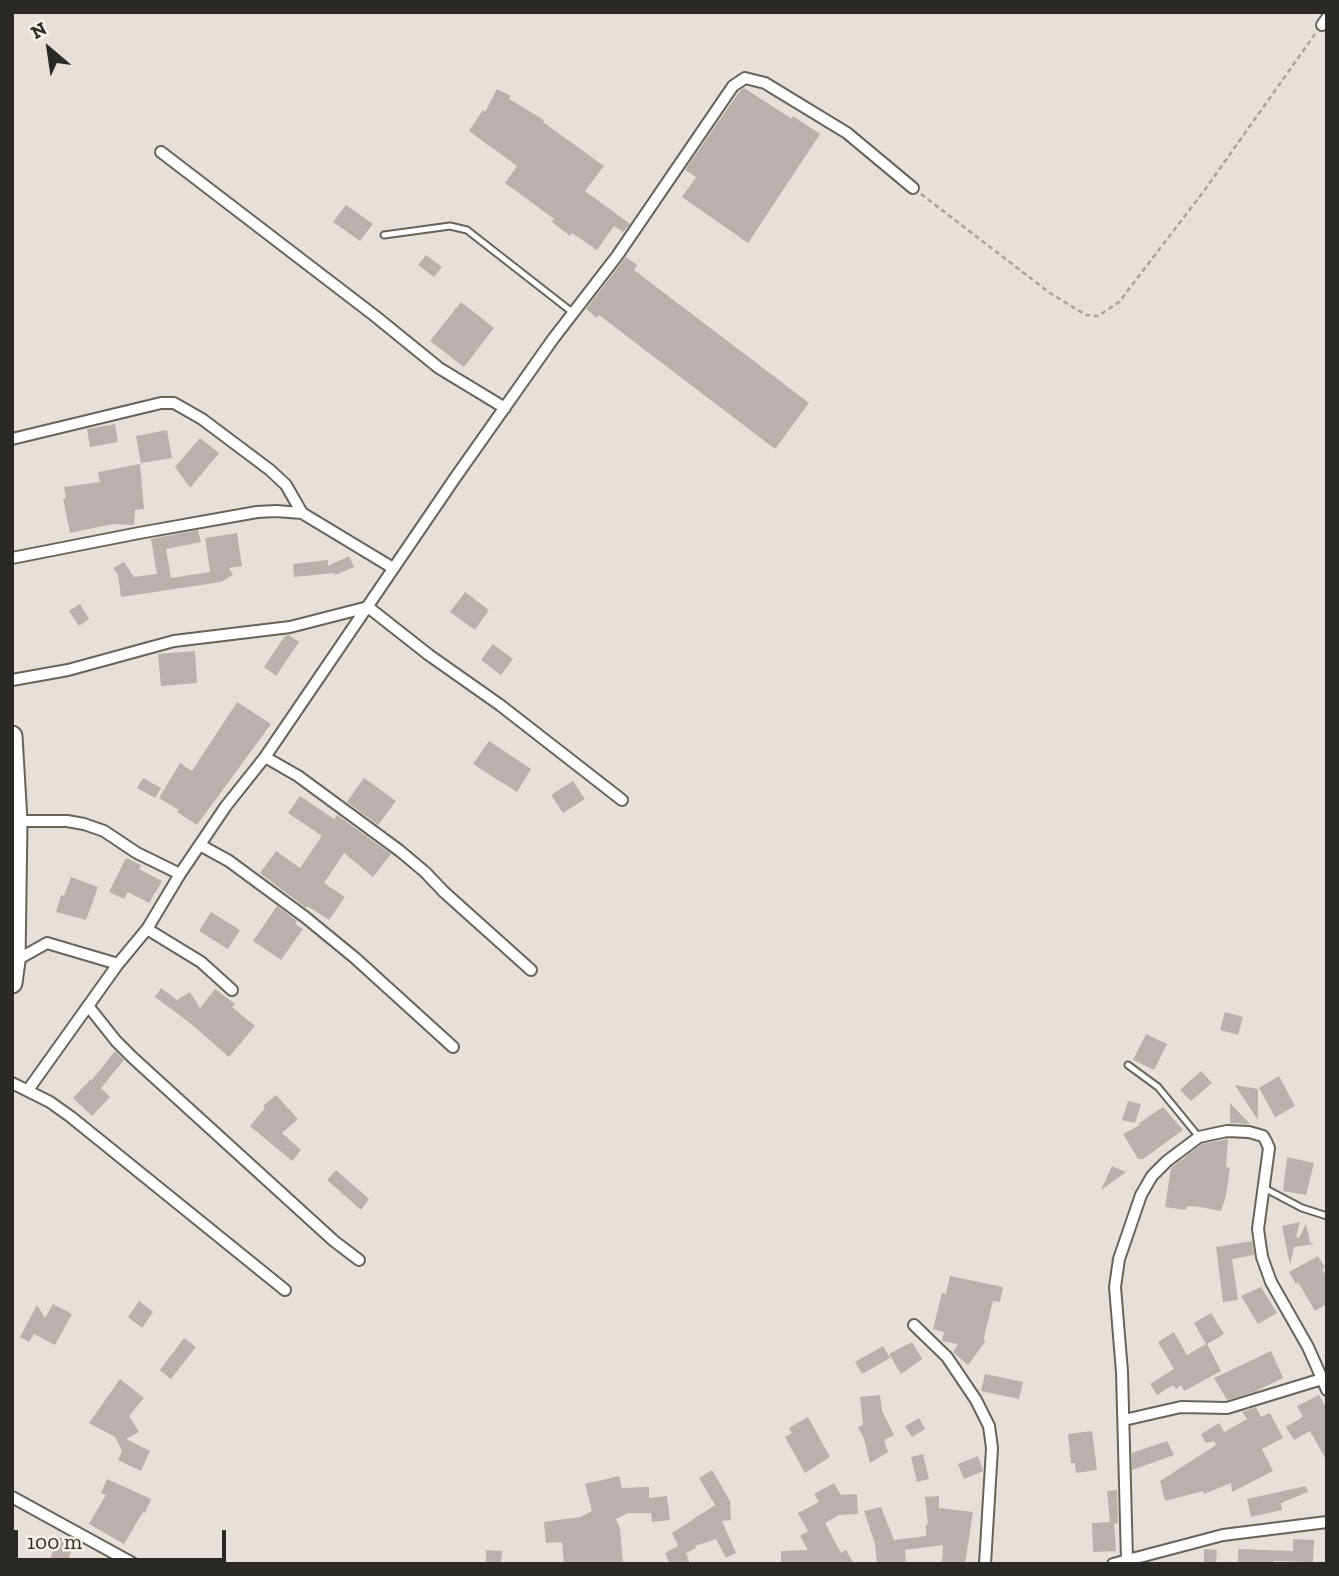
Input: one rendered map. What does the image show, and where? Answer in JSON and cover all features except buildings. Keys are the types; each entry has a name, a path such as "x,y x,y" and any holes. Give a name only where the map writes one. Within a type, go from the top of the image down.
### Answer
{"highway":[{"path":"12,736 17,821 14,866 15,961 12,983"}],"street":[{"path":"28,1090 118,964 147,929 226,806 265,757 393,568 572,312 617,256 733,86 746,78 765,83 847,134 913,188"},
{"path":"161,152 439,368 505,408"},
{"path":"12,439 161,403 174,403 185,407 270,470 286,485 302,513 393,568"},
{"path":"12,558 257,512 302,513"},
{"path":"12,680 68,670 174,641 290,627 368,607"},
{"path":"368,607 622,800"},
{"path":"265,757 298,776 400,851 531,970"},
{"path":"17,821 67,821 84,824 104,831 137,853 180,874"},
{"path":"200,845 229,861 305,917 355,958 453,1047"},
{"path":"147,929 201,962 232,990"},
{"path":"15,961 47,943 118,964"},
{"path":"89,1007 116,1041 134,1058 334,1241 359,1260"},
{"path":"12,1083 50,1102 71,1117 285,1290"},
{"path":"1124,1420 1181,1408 1227,1408 1325,1385 1271,1282 1262,1257 1258,1229 1269,1148 1263,1136 1227,1130 1199,1137 1167,1161 1152,1176 1142,1195 1119,1259 1115,1287 1124,1420 1127,1560"},
{"path":"914,1325 947,1357 989,1426 992,1448 985,1564"},
{"path":"12,1497 134,1564"},
{"path":"1113,1564 1223,1535 1327,1522"}],"lane":[{"path":"384,235 450,226 467,230 572,312"},
{"path":"1128,1065 1158,1087 1199,1137"},
{"path":"1264,1188 1301,1208 1327,1216"}],"path":[{"path":"913,188 1050,293 1086,315 1098,316 1119,302 1204,191 1324,21"}]}
